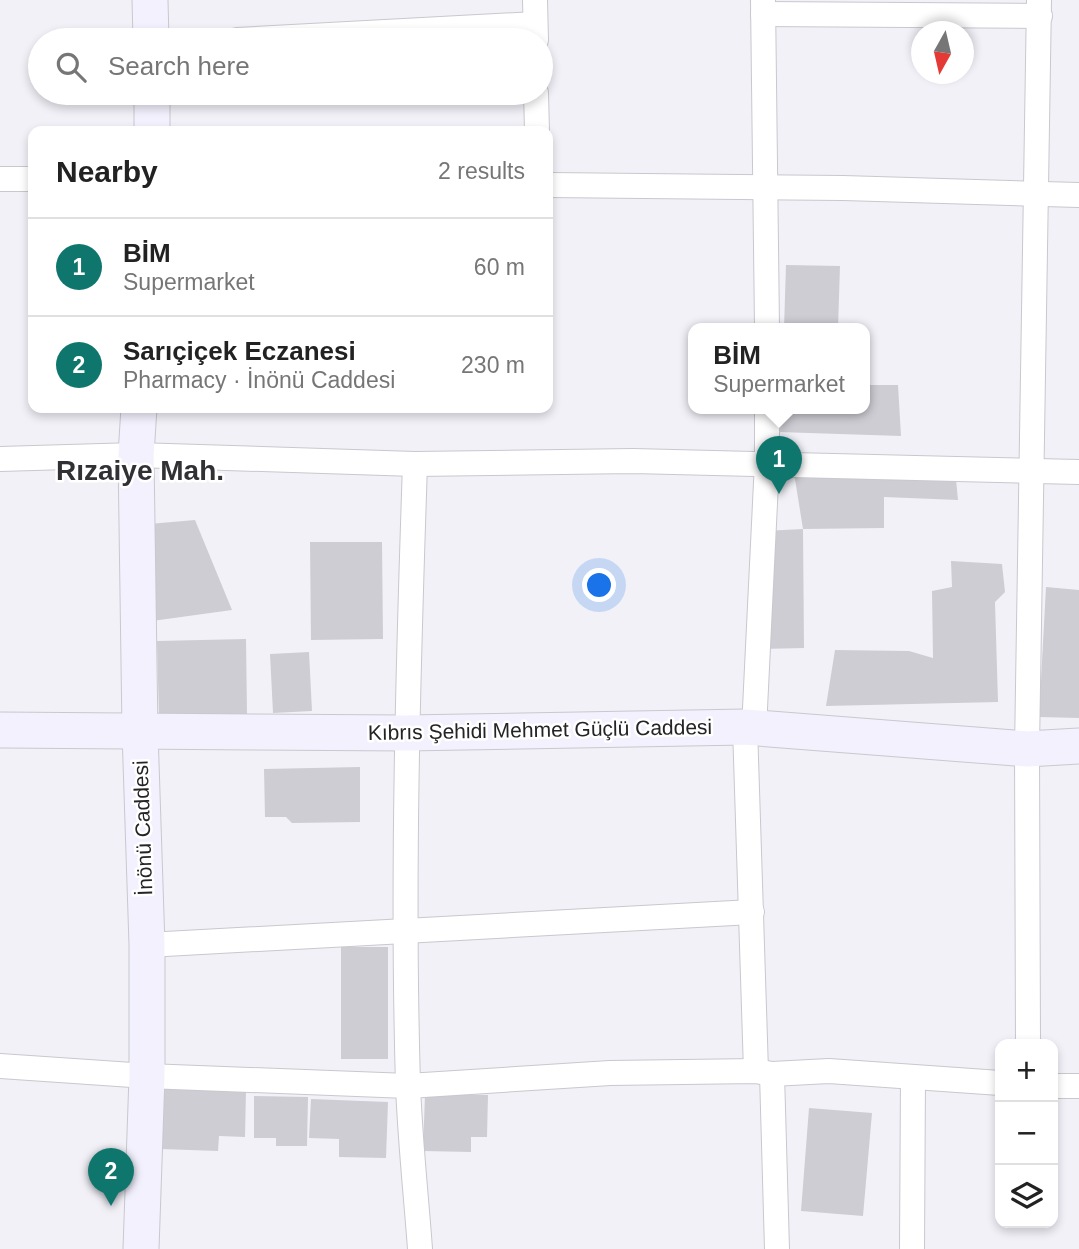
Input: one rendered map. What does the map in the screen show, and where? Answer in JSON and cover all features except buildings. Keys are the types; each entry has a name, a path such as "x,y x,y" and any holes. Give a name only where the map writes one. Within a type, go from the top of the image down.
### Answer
{"street":[{"path":"150,0 151,28"},
{"path":"767,323 763,7 1040,8 1027,749 1028,1039"},
{"path":"425,28 535,21"},
{"path":"152,105 152,126"},
{"path":"536,105 537,126"},
{"path":"0,179 28,179"},
{"path":"553,185 843,188 1079,195"},
{"name":"İnönü Caddesi","path":"139,413 136,454 140,732 147,945 147,1076 141,1249"},
{"path":"767,414 767,462 750,728 752,912 777,1249"},
{"path":"0,459 136,454 415,464 767,462 1079,472"},
{"path":"415,464 406,733 407,933 408,1086 420,1249"},
{"name":"Kıbrıs Şehidi Mehmet Güçlü Caddesi","path":"0,730 406,733 750,728 1027,749 1079,746"},
{"path":"147,945 407,933 752,912"},
{"path":"0,1066 147,1076 408,1086 610,1073 764,1073 829,1070 995,1083"},
{"path":"912,1249 913,1077"},
{"path":"1058,1086 1079,1086"}],"place":[{"name":"BİM","path":"779,494"},
{"name":"Sarıçiçek Eczanesi","path":"111,1206"}],"district":[{"name":"Rızaiye Mah.","path":"140,470"}]}
